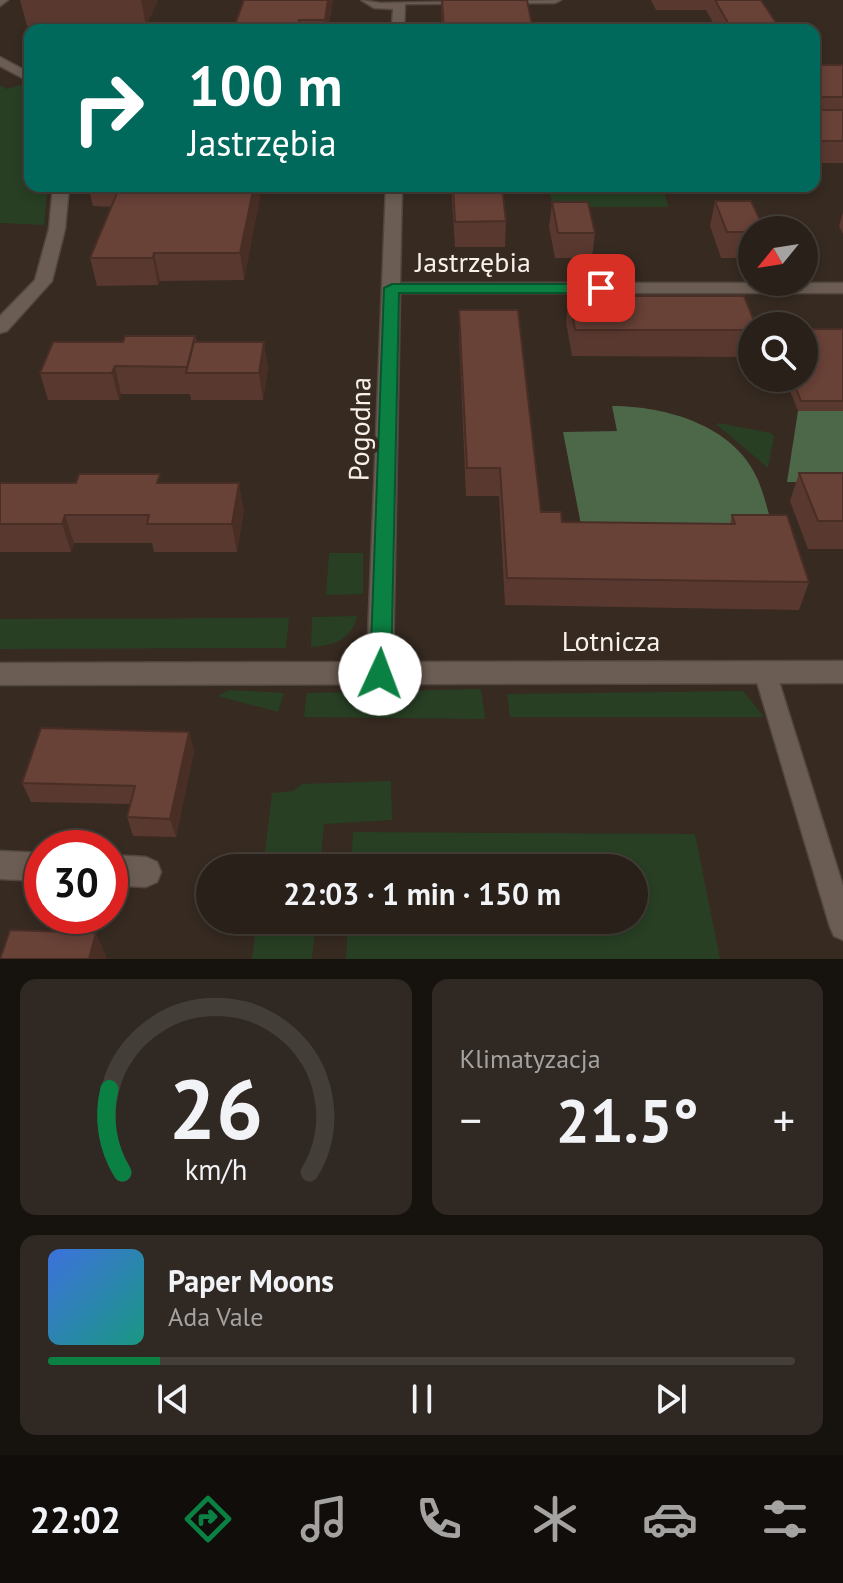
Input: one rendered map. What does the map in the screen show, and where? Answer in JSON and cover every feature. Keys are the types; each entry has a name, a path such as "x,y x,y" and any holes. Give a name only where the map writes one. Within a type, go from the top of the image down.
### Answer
{"street":[{"path":"367,0 378,6 555,0"},
{"path":"398,24 399,3"},
{"path":"0,61 24,75"},
{"path":"1,323 43,281 57,229 60,192"},
{"name":"Pogodna","path":"380,674 394,192"},
{"name":"Jastrzębia","path":"392,288 843,288"},
{"name":"Lotnicza","path":"0,674 843,672"},
{"path":"0,865 24,866"},
{"path":"128,871 146,872"}],"lane":[{"path":"765,672 843,927"}],"green space":[{"path":"24,84 24,192 47,192 44,225 0,223 0,85 7,89"},
{"path":"550,192 663,192 669,207 553,207"},
{"path":"612,406 675,415 716,432 733,445 758,480 775,534 583,535 563,432 617,431"},
{"path":"798,411 843,411 843,482 787,482"},
{"path":"716,424 771,433 774,436 768,468"},
{"path":"329,553 363,553 363,594 326,595"},
{"path":"357,616 346,636 326,645 311,647 312,617"},
{"path":"289,618 286,648 0,649 0,619"},
{"path":"481,689 485,719 304,717 307,693"},
{"path":"229,690 284,693 278,712 218,696"},
{"path":"743,691 764,717 510,717 507,694"},
{"path":"391,781 392,820 324,824 321,854 265,854 272,793 293,791 302,784"},
{"path":"353,832 695,834 720,959 346,959 347,934 648,934 648,854 352,854"},
{"path":"255,934 315,934 312,959 252,959"}],"building":[{"path":"244,0 328,0 325,20 299,20 298,24 235,24"},
{"path":"442,0 527,0 532,24 444,24"},
{"path":"715,0 761,0 777,24 729,24"},
{"path":"820,65 843,65 843,97 820,97"},
{"path":"820,110 843,110 843,141 820,141"},
{"path":"118,192 253,192 240,253 154,253 153,258 90,258"},
{"path":"453,192 503,192 506,221 455,222"},
{"path":"715,201 751,201 758,216 738,216 738,232 727,232"},
{"path":"552,202 588,202 595,233 558,233"},
{"path":"569,296 744,296 750,312 738,312 738,330 575,330"},
{"path":"459,310 518,310 541,512 561,512 562,522 735,524 732,515 787,515 809,582 507,578 500,468 467,468"},
{"path":"818,329 843,329 843,401 801,401 797,392 818,392"},
{"path":"125,336 195,336 187,367 115,366 112,373 40,373 53,342 123,342"},
{"path":"194,342 264,342 259,373 186,373"},
{"path":"799,473 843,473 843,521 818,521"},
{"path":"79,474 160,474 157,483 239,483 232,524 147,524 149,515 65,515 62,524 0,524 0,483 76,483"},
{"path":"41,728 189,732 170,819 127,817 135,786 22,783"},
{"path":"10,930 24,930 24,934 96,934 89,959 0,959"}],"route":[{"path":"380,674 392,288 601,288"}]}
